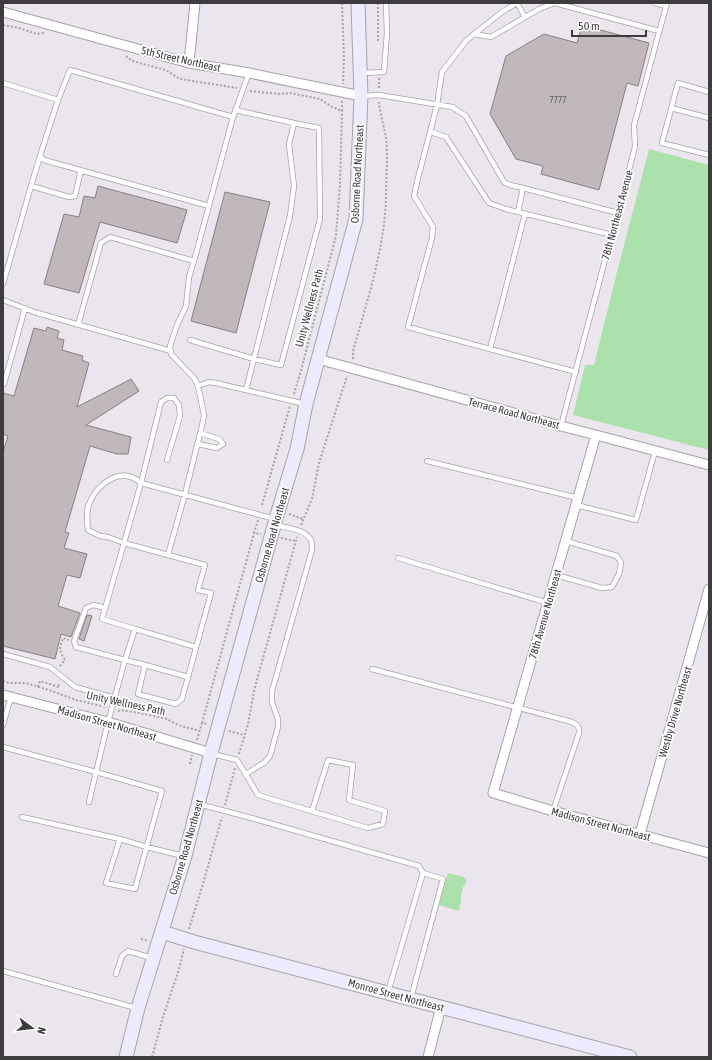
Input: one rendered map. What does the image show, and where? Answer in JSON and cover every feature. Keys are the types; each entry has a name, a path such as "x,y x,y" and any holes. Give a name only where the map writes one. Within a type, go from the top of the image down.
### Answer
{"street":[{"path":"189,63 195,3"},
{"name":"Osborne Road Northeast","path":"126,1057 138,1008 185,856 211,753 275,522 297,449 306,404 356,219 360,96 358,3"},
{"name":"5th Street Northeast","path":"3,12 189,63 249,73 360,96"},
{"name":"Terrace Road Northeast","path":"318,359 709,465"},
{"name":"78th Avenue Northeast","path":"493,793 596,434"},
{"name":"Westby Drive Northeast","path":"640,834 709,589"},
{"name":"Madison Street Northeast","path":"7,696 108,722 211,753"},
{"name":"Madison Street Northeast","path":"493,793 553,811 709,852"},
{"name":"Monroe Street Northeast","path":"162,932 630,1057"},
{"path":"428,1057 441,1007"}],"lane":[{"path":"360,73 384,72 386,3"},
{"path":"525,17 517,3 502,12 466,41 442,72 430,132 414,196 433,227 432,238 408,327 576,372"},
{"path":"474,34 491,37 539,9 555,3 659,31"},
{"path":"655,3 666,5"},
{"name":"78th Northeast Avenue","path":"561,426 636,147 634,125 666,5"},
{"path":"3,284 30,186 58,100 70,70 233,117"},
{"path":"168,555 198,444 204,415 198,386 194,378 171,354 170,346 177,325 186,306 189,277 235,110 249,73"},
{"path":"3,83 58,100"},
{"path":"709,92 678,83 662,143 709,155"},
{"path":"360,96 380,95 452,107 466,116 504,182 510,185 618,212"},
{"path":"671,108 709,118"},
{"path":"190,340 254,359 281,365 320,219 318,128 235,110"},
{"path":"246,390 290,216 294,186 289,144 294,123"},
{"path":"430,132 446,137 489,203 525,214 612,235"},
{"path":"40,156 44,160 209,206"},
{"path":"30,186 69,197 75,196 81,170"},
{"path":"518,212 523,188"},
{"path":"490,349 525,214"},
{"path":"78,325 101,243 110,236 194,261"},
{"path":"3,300 34,312 171,351"},
{"path":"3,384 25,308"},
{"path":"198,386 209,382 216,383 306,404"},
{"path":"167,460 180,416 179,405 174,398 167,398 161,402 124,543 102,619 196,647"},
{"path":"198,444 217,448 222,444 219,439 200,433"},
{"path":"427,461 577,501 636,520 655,451"},
{"path":"145,665 138,694 176,704 182,699 211,593 198,590 205,565 100,536 88,530 86,516 89,504 100,486 112,477 125,475 135,477 140,483 185,494 275,522 306,535 311,541 312,550 272,691 272,702 278,719 278,727 270,756 265,762 246,774"},
{"path":"556,575 602,588 612,587 619,574 621,562 617,556 566,541"},
{"path":"398,558 548,603"},
{"path":"105,608 94,605 86,608 74,641 76,647 188,677"},
{"path":"89,802 108,722 135,629"},
{"path":"3,654 50,667 75,687 115,698"},
{"path":"372,669 572,722 577,725 579,729 578,733 553,811"},
{"path":"3,725 7,696"},
{"path":"3,748 162,791 135,889 106,883 120,839"},
{"path":"211,753 237,760 258,795 312,812 368,828 383,824 385,811 349,800 352,765 328,760 312,812"},
{"path":"199,804 419,866 423,873 443,879 411,999"},
{"path":"22,817 120,839 185,856"},
{"path":"388,993 423,873"},
{"path":"116,974 122,956 128,951 154,958"},
{"path":"3,971 138,1008"}],"path":[{"path":"342,3 344,59 343,92"},
{"name":"Unity Wellness Path","path":"262,505 304,359 336,236 340,185 342,111"},
{"path":"202,723 254,533"},
{"name":"Unity Wellness Path","path":"3,681 9,683 26,684 49,690 76,700 118,711 121,710 145,714 167,720 178,725 200,730"}],"green space":[{"path":"649,149 709,165 709,450 573,415 585,365 594,365"},
{"path":"448,873 466,879 461,895 459,911 439,905"}],"building":[{"path":"582,25 649,43 638,86 627,83 599,190 541,174 543,166 516,159 490,114 506,56 544,34 577,43"},
{"path":"98,186 187,210 177,243 100,222 79,293 44,284 64,214 79,217 84,196 95,198"},
{"path":"225,192 270,202 236,333 191,321"},
{"path":"47,327 59,331 57,338 64,340 62,350 83,356 82,360 89,363 77,407 131,379 139,391 86,425 131,437 128,454 117,454 90,446 65,532 69,533 64,548 87,554 80,578 67,575 58,606 80,613 71,637 61,634 55,659 3,646 3,452 8,436 3,434 3,393 14,396 34,328 46,331"},
{"path":"87,615 92,616 84,641 79,639"}]}
